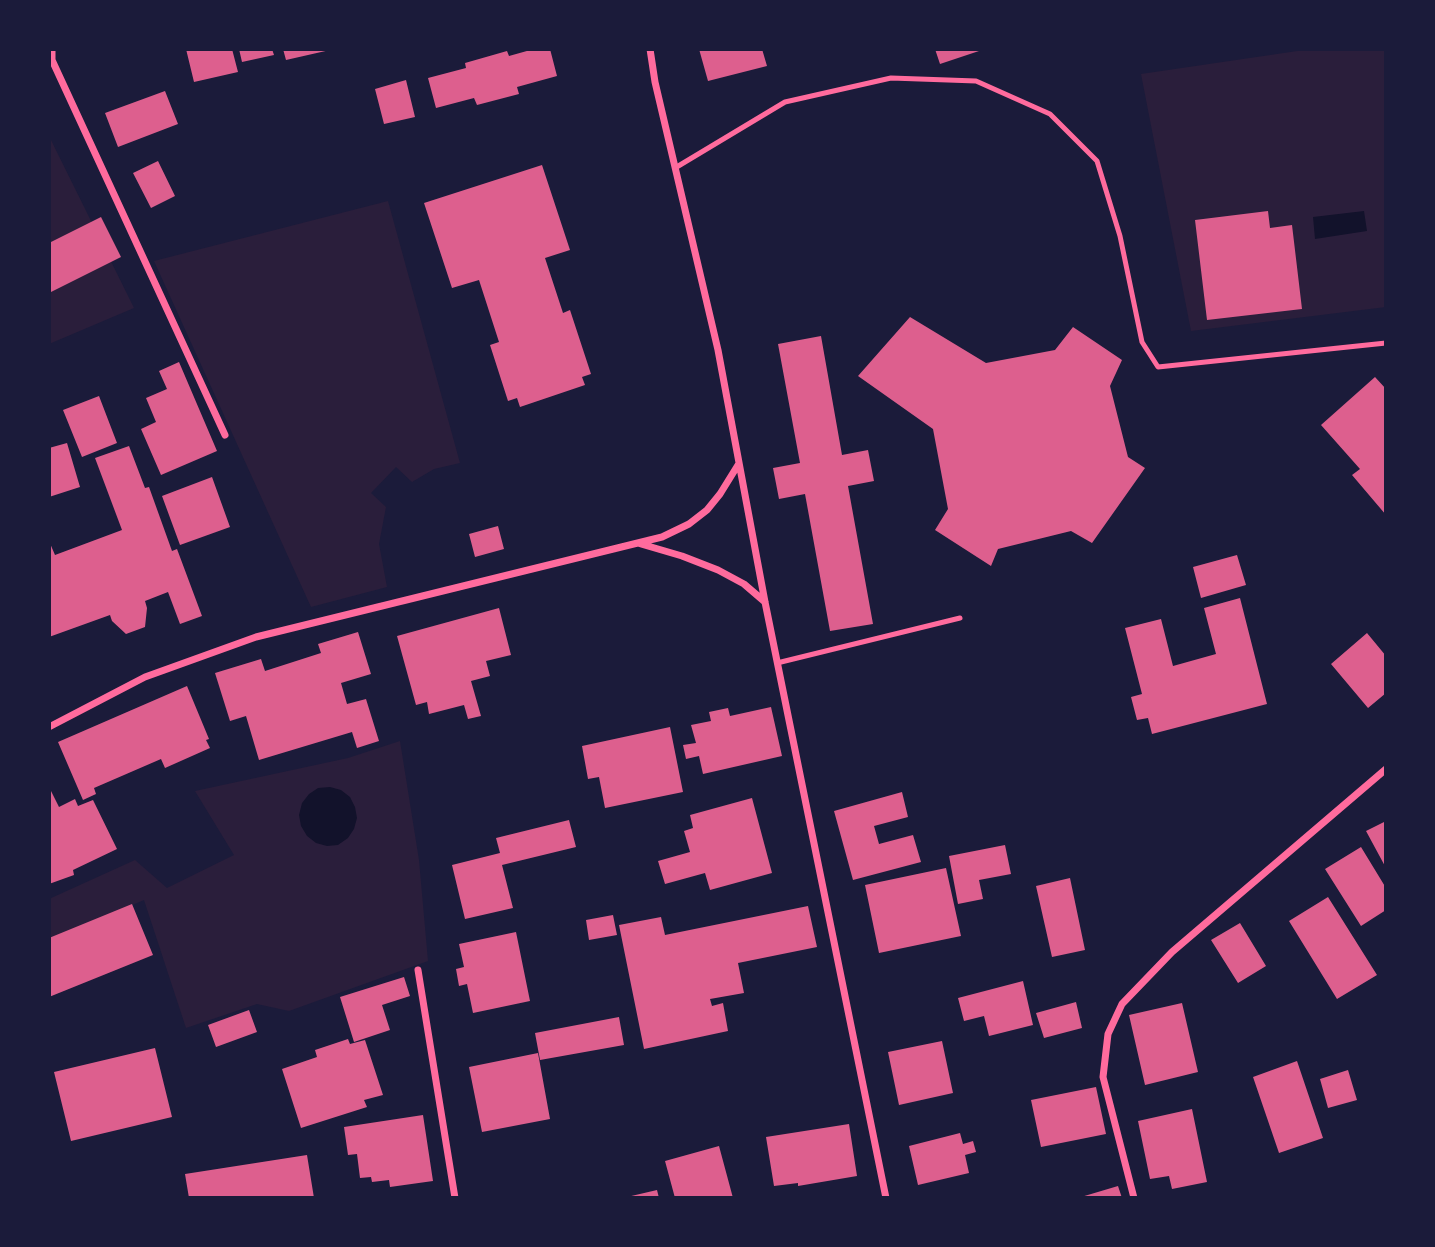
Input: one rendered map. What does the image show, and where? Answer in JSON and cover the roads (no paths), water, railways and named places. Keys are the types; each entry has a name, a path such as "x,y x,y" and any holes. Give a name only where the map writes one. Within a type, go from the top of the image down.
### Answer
{"street":[{"path":"52,49 52,60 225,435"},
{"path":"650,49 655,82 718,350 765,602 886,1198"},
{"path":"49,727 145,677 256,637 673,533 706,510 720,494 738,464"},
{"path":"640,543 718,570 744,584 765,602"},
{"path":"1134,1198 1103,1077 1108,1034 1122,1004 1172,952 1386,769"},
{"path":"418,970 455,1198"}],"lane":[{"path":"675,168 785,102 891,78 976,81 1050,114 1097,161 1120,236 1142,341 1158,367 1386,343"},
{"path":"778,663 960,618"}]}
